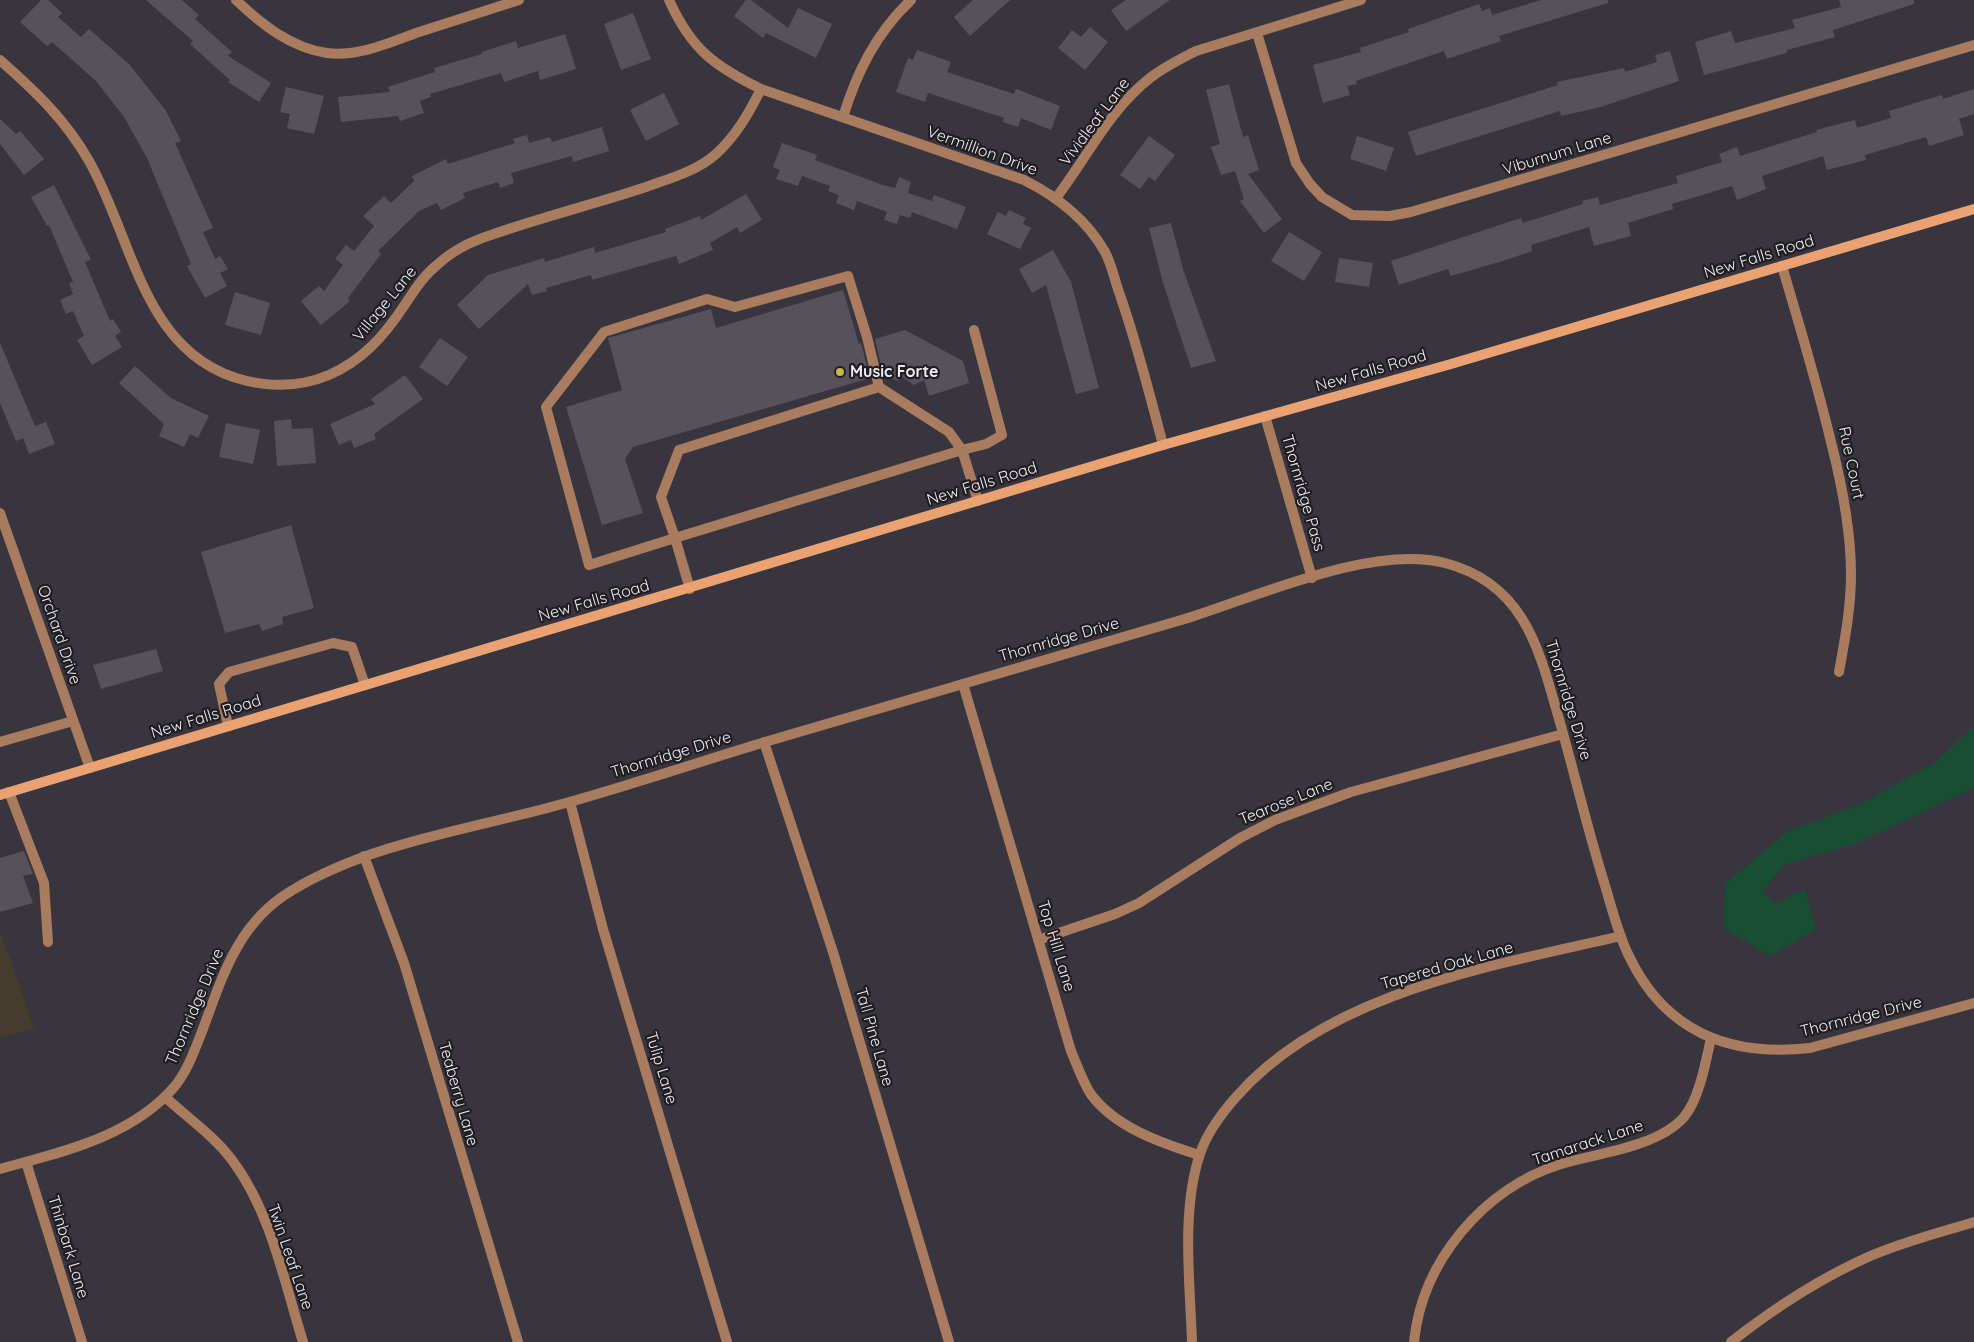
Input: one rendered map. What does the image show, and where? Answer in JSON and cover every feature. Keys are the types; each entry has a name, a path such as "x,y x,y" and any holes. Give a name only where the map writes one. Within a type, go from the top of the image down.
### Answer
{"main road":[{"name":"New Falls Road","path":"5,793 1163,445 1451,364 1974,209"}],"street":[{"path":"236,0 280,36 303,47 328,53 368,49 519,0"},
{"name":"Vermillion Drive","path":"669,0 691,37 710,60 727,73 761,90 979,163 1024,180 1056,198 1091,233 1105,253 1147,380 1163,445"},
{"path":"843,117 852,85 878,37 911,0"},
{"name":"Vividleaf Lane","path":"1056,198 1126,101 1149,78 1171,63 1196,52 1361,0"},
{"name":"Viburnum Lane","path":"1257,32 1296,163 1310,184 1322,197 1340,210 1363,217 1390,216 1420,210 1974,45"},
{"name":"Village Lane","path":"0,60 41,96 72,132 105,193 146,294 167,329 196,358 213,369 235,378 259,384 288,384 319,379 342,369 361,357 378,342 421,281 435,266 450,254 479,239 680,175 702,164 732,137 761,90"},
{"name":"Rue Court","path":"1782,266 1820,398 1842,490 1848,527 1851,572 1849,613 1839,672"},
{"path":"974,330 1002,435 986,444 962,450 589,565 546,407 604,332 707,299 735,308 848,276 867,337 879,387 949,432 962,450 978,501"},
{"path":"690,588 661,497 679,450 879,387"},
{"name":"Thornridge Pass","path":"1265,416 1312,578"},
{"name":"Orchard Drive","path":"0,513 3,530 90,768"},
{"name":"Thornridge Drive","path":"0,1169 74,1148 118,1130 134,1121 165,1097 183,1076 209,1013 223,971 254,921 271,905 291,891 340,865 412,842 570,802 764,742 1193,616 1350,567 1416,559 1439,561 1478,577 1497,590 1515,607 1526,621 1545,668 1597,860 1621,936 1629,956 1646,985 1664,1007 1680,1021 1711,1038 1757,1050 1810,1048 1974,1003"},
{"path":"228,726 219,684 228,672 333,643 352,647 366,684"},
{"name":"Top Hill Lane","path":"963,684 1071,1051 1090,1093 1102,1107 1127,1125 1151,1138 1199,1155"},
{"path":"0,742 73,721"},
{"name":"Tearose Lane","path":"1038,940 1115,914 1139,903 1240,838 1275,820 1351,792 1563,734"},
{"name":"Tall Pine Lane","path":"764,742 833,952 949,1342"},
{"path":"5,793 44,882 48,942"},
{"name":"Tulip Lane","path":"570,802 604,929 727,1342"},
{"name":"Teaberry Lane","path":"364,856 404,963 518,1342"},
{"name":"Tapered Oak Lane","path":"1192,1342 1190,1213 1199,1155 1204,1142 1224,1111 1250,1081 1278,1057 1316,1033 1374,1003 1416,987 1490,966 1621,936"},
{"name":"Tamarack Lane","path":"1414,1342 1419,1315 1428,1288 1438,1266 1466,1227 1509,1188 1532,1176 1560,1164 1633,1145 1658,1136 1675,1126 1686,1116 1692,1104 1705,1067 1711,1038"},
{"name":"Twin Leaf Lane","path":"165,1097 216,1142 239,1171 260,1210 273,1245 303,1342"},
{"name":"Thinbark Lane","path":"26,1162 82,1342"},
{"path":"1731,1342 1764,1316 1833,1274 1869,1257 1913,1240 1974,1222"}],"shaded area":[{"path":"0,931 34,1028 0,1038"}],"green space":[{"path":"1974,726 1974,788 1852,845 1785,864 1762,891 1776,904 1805,889 1816,929 1770,956 1724,928 1725,884 1787,832 1861,804 1936,762"}],"building":[{"path":"41,0 48,0 62,13 58,17 81,37 89,29 130,65 166,111 181,141 175,143 213,228 203,232 215,259 220,256 228,269 220,273 227,286 205,298 187,266 191,264 147,158 124,117 96,81 52,42 47,46 20,22"},
{"path":"146,0 182,0 199,15 195,19 232,52 228,56 271,83 259,102 228,82 230,80 190,44 193,41"},
{"path":"746,0 751,0 788,28 798,8 832,24 816,58 766,33 763,38 734,16"},
{"path":"973,0 1010,0 970,36 954,17"},
{"path":"1126,0 1170,0 1126,31 1111,10"},
{"path":"1541,0 1608,0 1608,3 1499,36 1501,41 1447,59 1444,51 1356,81 1357,84 1347,86 1350,95 1323,103 1313,65 1361,52 1360,48 1409,32 1408,29 1479,4 1482,11 1490,8 1492,15"},
{"path":"1839,0 1914,0 1914,4 1833,30 1835,37 1787,50 1787,53 1704,75 1695,42 1731,31 1735,43 1795,28 1792,20 1841,7"},
{"path":"633,13 651,59 621,70 604,24"},
{"path":"1090,27 1108,42 1085,70 1058,48 1072,30 1081,37"},
{"path":"565,34 576,69 540,80 538,71 504,82 501,73 430,94 431,97 420,101 424,113 400,121 398,116 341,122 338,97 390,92 388,87 435,72 434,68 482,54 482,52 516,41 518,48"},
{"path":"917,50 951,62 947,72 1014,94 1016,89 1060,106 1051,130 1021,118 1018,127 1003,122 1004,118 928,93 925,102 896,92 908,58 913,60"},
{"path":"1670,51 1679,81 1597,108 1561,116 1560,111 1416,156 1408,132 1558,85 1557,82 1624,68 1625,72 1657,62 1655,55"},
{"path":"1229,84 1243,137 1248,135 1259,170 1248,174 1282,219 1264,233 1240,201 1244,199 1235,171 1221,175 1211,147 1220,144 1206,90"},
{"path":"286,87 324,96 314,134 287,128 290,114 280,112"},
{"path":"1974,89 1974,114 1959,119 1964,135 1929,146 1926,137 1865,155 1866,160 1827,170 1823,156 1762,176 1766,189 1737,200 1732,186 1672,204 1673,209 1628,223 1631,236 1594,246 1589,227 1531,245 1532,251 1506,260 1451,276 1448,269 1399,285 1391,261 1521,218 1523,223 1583,204 1582,201 1598,197 1600,205 1678,183 1676,176 1722,162 1719,154 1737,147 1740,156 1817,132 1816,130 1855,120 1857,128 1891,118 1889,111 1942,95 1943,99"},
{"path":"664,93 679,124 646,141 630,110"},
{"path":"0,119 16,134 20,131 44,159 24,175 0,144"},
{"path":"602,127 609,151 573,162 572,156 511,173 514,183 500,188 498,182 463,193 465,198 441,210 437,203 419,211 378,251 381,254 348,298 350,301 321,325 301,301 319,286 324,291 343,265 335,259 346,245 354,251 374,226 363,216 384,196 391,203 414,181 412,176 446,159 448,164 515,143 513,139 527,135 529,143 550,137 552,142"},
{"path":"1149,136 1175,155 1155,181 1149,177 1140,189 1120,175"},
{"path":"1357,136 1394,148 1386,171 1350,159"},
{"path":"782,143 817,155 815,160 883,185 895,188 899,177 911,182 908,193 932,201 934,195 966,207 957,229 912,212 910,218 900,215 897,224 884,220 887,212 857,201 854,210 836,203 839,195 828,191 830,186 802,176 798,186 776,179 780,170 773,167"},
{"path":"54,185 91,260 85,262 110,321 113,319 121,332 115,336 122,347 92,365 77,340 84,336 73,311 66,314 60,300 73,294 69,283 73,282 49,225 47,226 31,197"},
{"path":"746,194 762,220 740,233 737,227 710,243 713,250 679,264 676,256 592,280 591,275 546,288 547,291 532,295 528,284 479,329 457,305 488,275 544,258 545,262 594,247 595,253 666,232 665,229 700,216 701,220"},
{"path":"1009,210 1026,218 1023,224 1031,228 1020,249 987,234 998,212 1006,216"},
{"path":"1171,223 1183,269 1216,361 1191,368 1163,283 1149,228"},
{"path":"1289,232 1322,252 1304,281 1271,261"},
{"path":"1053,250 1071,282 1099,388 1076,394 1046,285 1032,293 1019,269"},
{"path":"1339,258 1373,263 1369,287 1335,282"},
{"path":"843,290 859,344 861,343 870,378 633,447 625,459 643,513 602,525 566,407 622,390 608,338 711,309 716,328"},
{"path":"235,292 270,303 261,335 225,325"},
{"path":"905,330 963,361 969,383 929,396 924,380 914,385 901,376 898,381 883,374 875,339"},
{"path":"440,338 468,357 447,386 419,367"},
{"path":"0,343 35,426 46,422 55,444 29,454 23,438 16,441 0,403"},
{"path":"135,366 171,398 209,416 198,438 190,434 184,447 159,436 164,424 119,383"},
{"path":"405,375 423,399 374,434 376,439 354,448 351,440 339,445 330,424 375,404 371,399"},
{"path":"291,419 292,429 313,428 316,463 277,466 274,421"},
{"path":"226,423 260,430 253,464 219,457"},
{"path":"291,525 314,608 282,617 283,624 262,631 259,624 225,633 201,552"},
{"path":"156,649 163,671 101,689 93,665"},
{"path":"24,851 33,874 23,876 33,903 0,912 0,858"}],"place":[{"name":"Music Forte","path":"840,372"}]}
